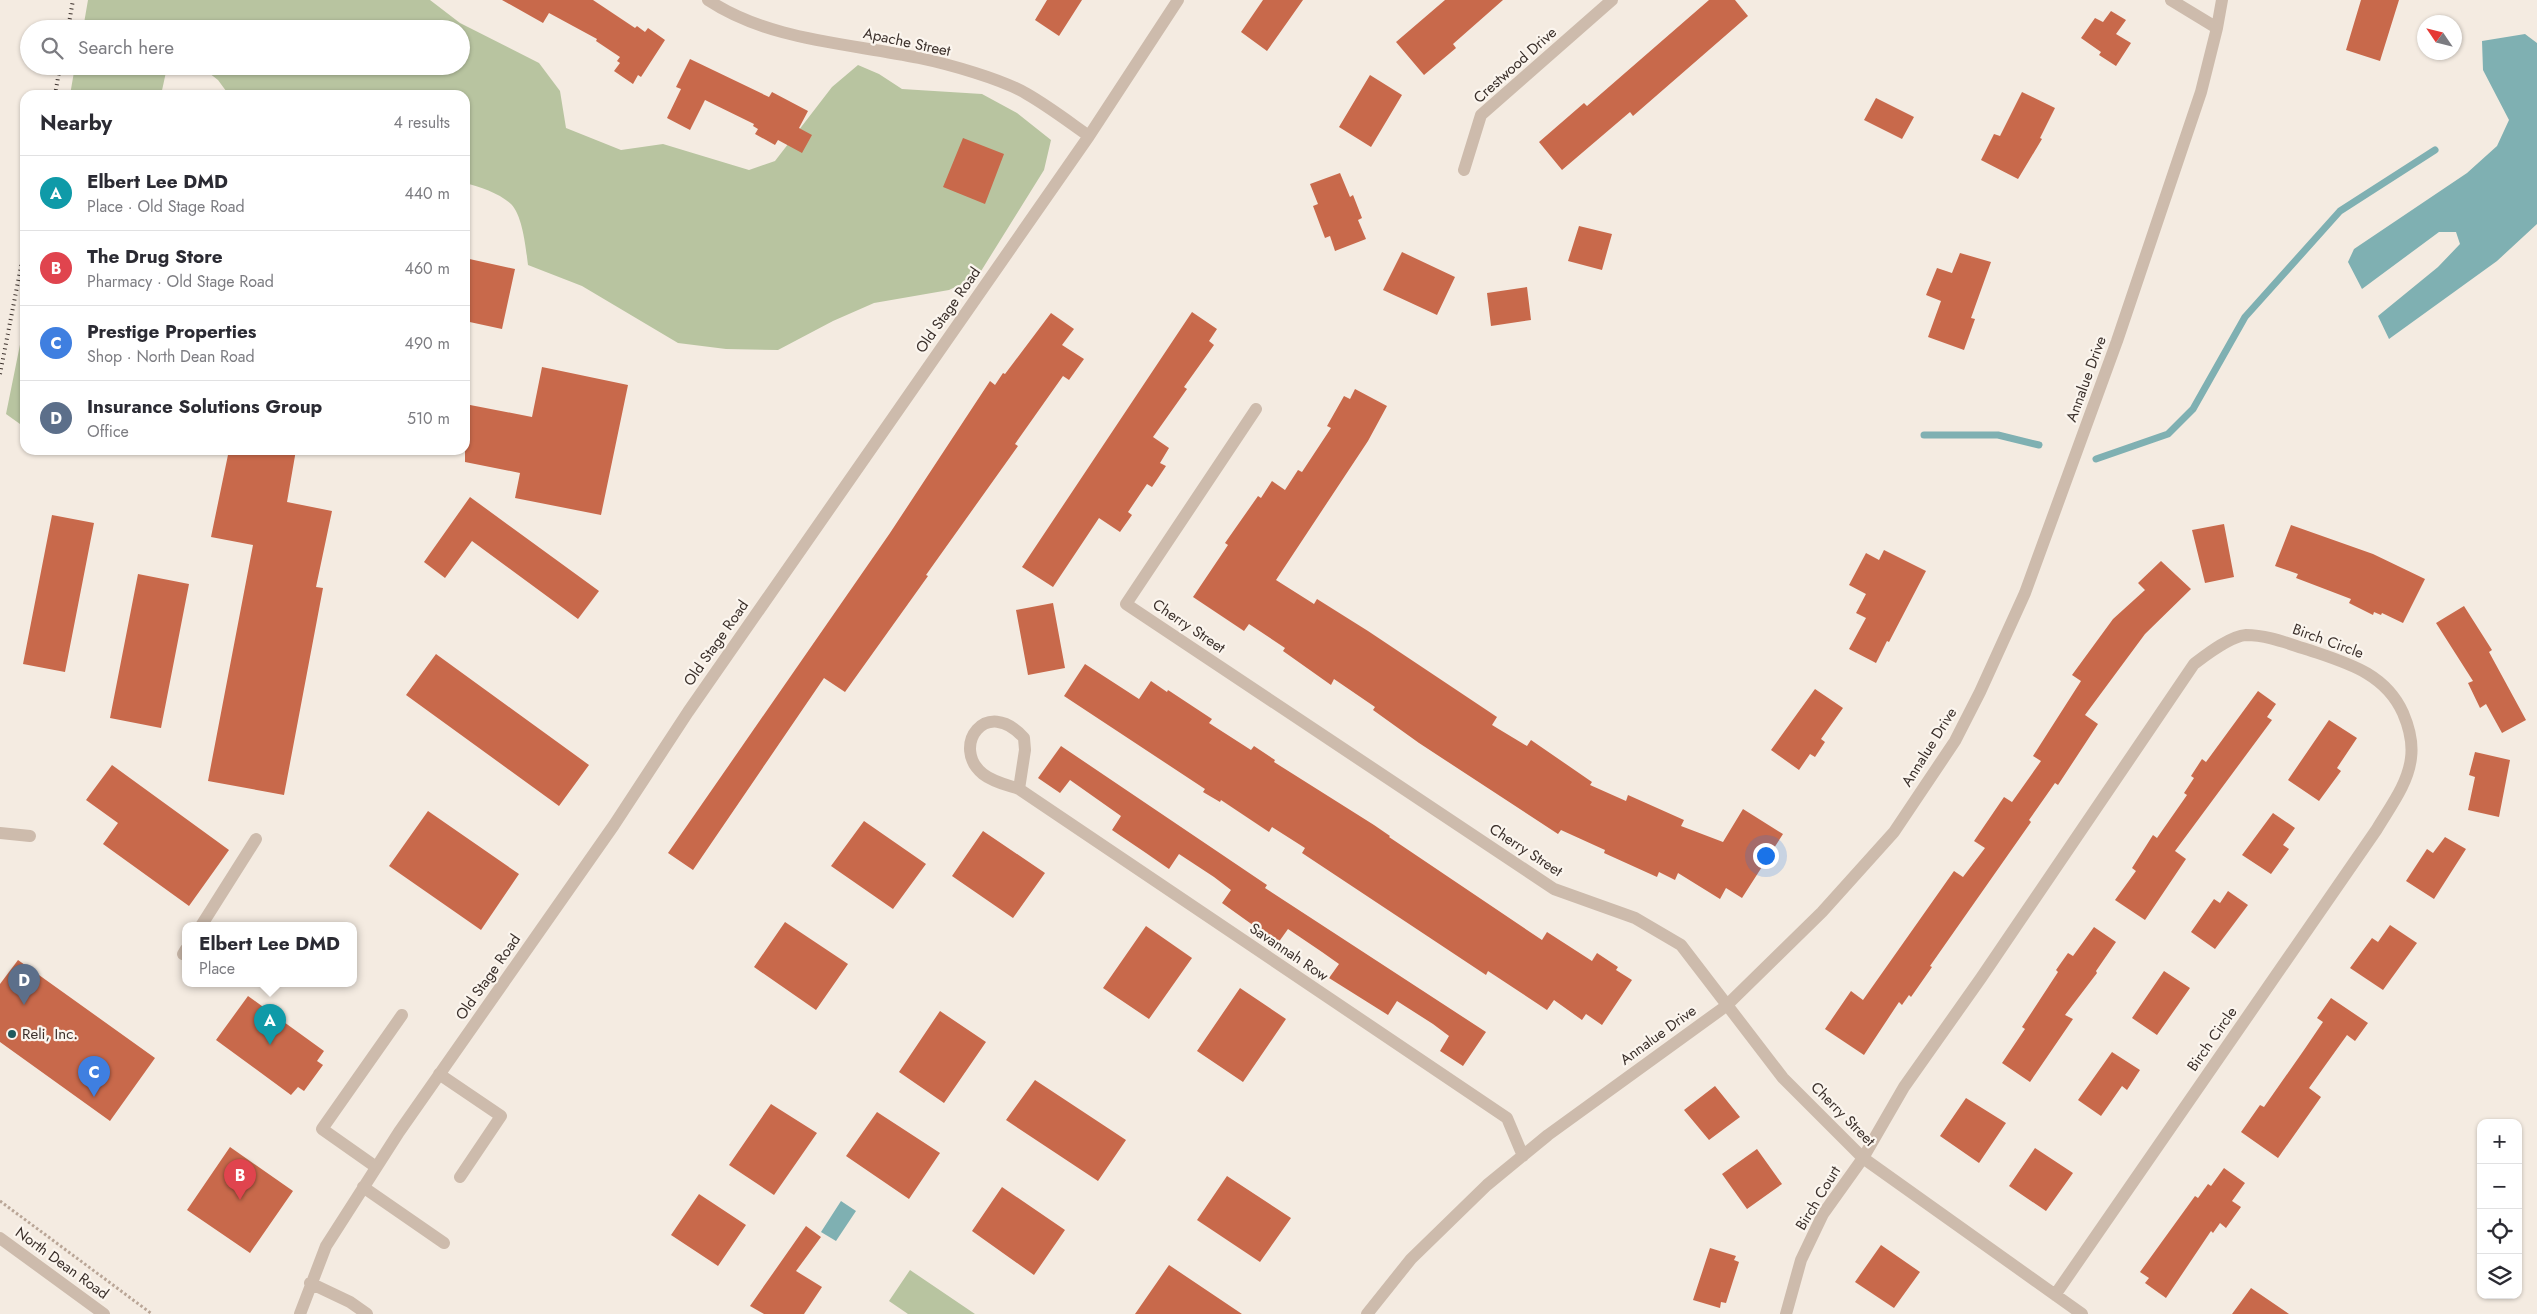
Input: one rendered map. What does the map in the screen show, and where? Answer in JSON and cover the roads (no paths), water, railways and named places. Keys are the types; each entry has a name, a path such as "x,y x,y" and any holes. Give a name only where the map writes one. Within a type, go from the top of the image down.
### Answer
{"street":[{"name":"Apache Street","path":"708,0 759,24 811,40 919,58 973,73 1025,93 1089,136"},
{"name":"Old Stage Road","path":"300,1314 310,1283 326,1246 376,1167 614,825 688,712 1089,136 1178,0"},
{"name":"Crestwood Drive","path":"1464,170 1481,115 1612,0"},
{"path":"2171,0 2217,28"},
{"name":"Annalue Drive","path":"1367,1314 1411,1259 1487,1185 1548,1135 1726,1006 1822,912 1894,832 1955,741 1980,692 2025,593 2117,341 2201,92 2222,0"},
{"name":"Cherry Street","path":"1256,409 1126,604 1554,889 1635,918 1681,945 1783,1078 1863,1158 2082,1314"},
{"name":"Birch Circle","path":"1863,1158 1904,1087 1981,978 2194,664 2216,648 2245,635 2276,639 2352,665 2376,678 2397,699 2409,728 2411,757 2404,783 2377,830 2054,1295"},
{"name":"Savannah Row","path":"1019,789 1025,750 1024,738 1006,723 994,720 983,724 975,731 970,747 972,762 983,774 1000,783 1019,789 1507,1118 1523,1156"},
{"path":"0,833 30,836"},
{"path":"204,922 256,839"},
{"path":"376,1167 322,1129 402,1016"},
{"path":"439,1074 501,1116 460,1177"},
{"name":"Birch Court","path":"1786,1314 1802,1260 1823,1214 1863,1158"},
{"path":"363,1187 444,1243"},
{"name":"North Dean Road","path":"0,1238 104,1314"},
{"path":"310,1283 350,1302 367,1314"}],"water":[{"path":"2525,34 2537,43 2537,224 2497,261 2389,339 2378,316 2438,267 2460,244 2456,232 2439,232 2362,289 2348,262 2354,249 2467,173 2497,146 2509,120 2483,70 2482,41"},
{"path":"841,1201 856,1211 836,1241 821,1232"}],"waterway":[{"path":"2096,459 2168,434 2193,409 2245,317 2340,211 2435,150"},
{"path":"1924,435 1998,435 2039,445"}],"railway":[{"path":"70,20 73,0"},
{"path":"56,90 58,75"},
{"path":"0,374 20,272"}],"place":[{"name":"Insurance Solutions Group","path":"24,1005"},
{"name":"Reli, Inc.","path":"12,1034"},
{"name":"Elbert Lee DMD","path":"270,1045"},
{"name":"Prestige Properties","path":"94,1097"},
{"name":"The Drug Store","path":"240,1200"}]}
